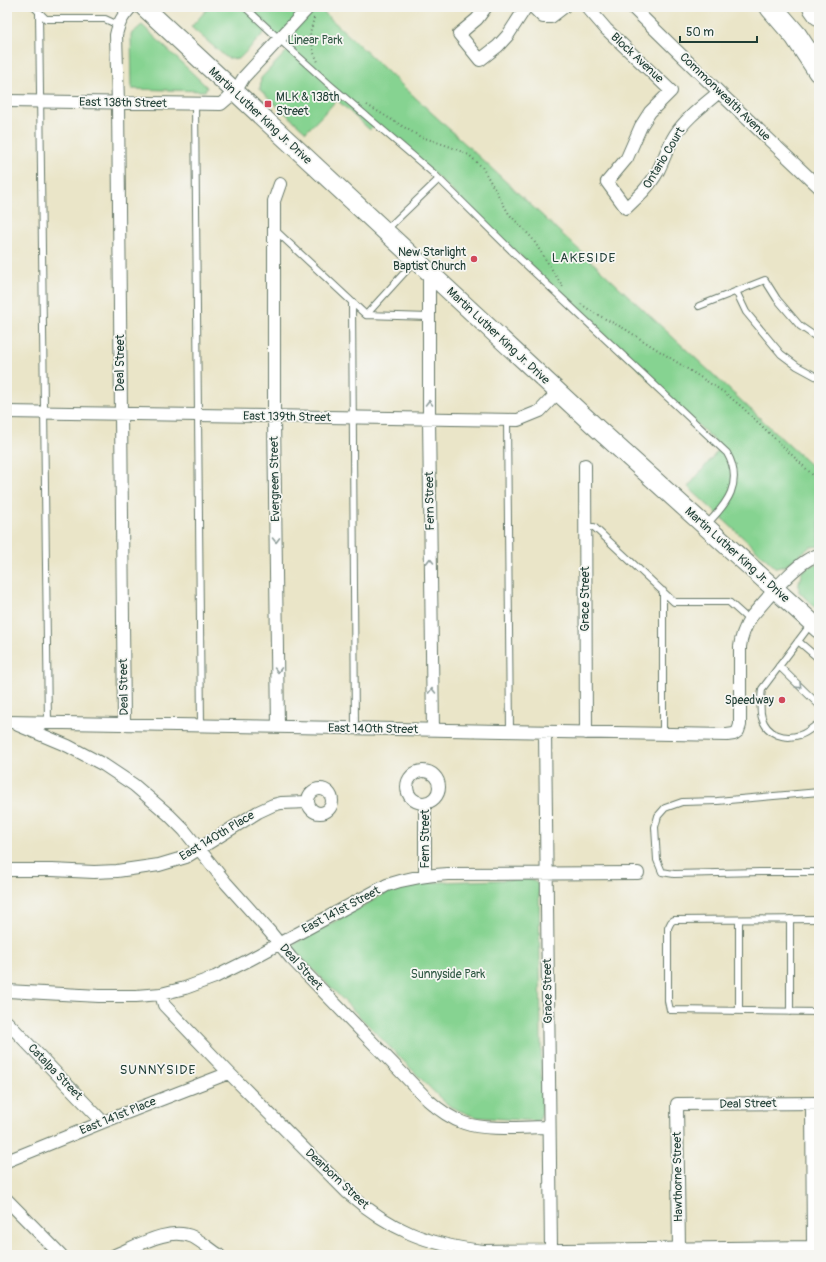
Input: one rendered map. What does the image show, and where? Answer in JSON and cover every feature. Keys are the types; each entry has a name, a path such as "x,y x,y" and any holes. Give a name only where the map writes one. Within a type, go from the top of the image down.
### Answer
{"highway":[{"path":"771,7 796,36 819,71"},
{"path":"814,7 819,14"}],"main road":[{"name":"Martin Luther King Jr. Drive","path":"144,7 558,392 815,626"}],"street":[{"path":"118,25 121,18 131,7"},
{"path":"486,7 477,19 459,34 480,60 498,46 508,35 526,7"},
{"path":"533,7 544,17 551,17 564,7"},
{"name":"Block Avenue","path":"587,7 606,29 671,91 647,117 641,126 627,158 608,182 626,208"},
{"name":"Commonwealth Avenue","path":"632,7 819,187"},
{"name":"East 138th Street","path":"7,101 221,104 235,92 244,77 279,39 311,10"},
{"name":"Deal Street","path":"118,25 116,35 118,103 124,724"},
{"name":"Ontario Court","path":"626,208 642,194 650,183 657,172 670,144 683,125 719,92"},
{"name":"Evergreen Street","path":"278,727 274,417 274,201 280,184"},
{"name":"Fern Street","path":"422,266 429,317 432,730"},
{"name":"East 139th Street","path":"7,412 518,420 540,411 558,392"},
{"name":"Grace Street","path":"585,465 586,733"},
{"path":"750,620 801,563 808,558 819,554"},
{"name":"East 140th Street","path":"9,722 728,735 734,734 738,731 740,725 740,647 743,631 750,620"},
{"name":"Deal Street","path":"9,722 86,755 119,774 151,798 184,830 226,883 291,958 439,1110 451,1118 477,1126 491,1128 549,1127"},
{"name":"Grace Street","path":"544,732 551,1250"},
{"name":"East 140th Place","path":"7,870 94,872 137,869 159,865 181,859 270,806 281,803 307,802"},
{"name":"Fern Street","path":"424,803 425,875"},
{"name":"East 141st Street","path":"7,991 100,996 136,996 161,994 185,988 216,977 387,885 425,875 638,873"},
{"name":"Dearborn Street","path":"161,994 164,1005 348,1193 375,1214 399,1228 439,1244 461,1248 484,1250 551,1250 813,1247 815,1103"},
{"name":"Catalpa Street","path":"7,1022 103,1122"},
{"name":"East 141st Place","path":"7,1161 229,1073"},
{"name":"Deal Street","path":"677,1104 815,1103"},
{"name":"Hawthorne Street","path":"677,1104 679,1249"},
{"path":"7,1200 61,1255"},
{"path":"115,1255 163,1235 175,1233 192,1237 219,1255"}],"lane":[{"path":"34,7 46,19 105,19 118,25"},
{"path":"245,7 279,39 439,179 519,258 727,453 732,461 734,470 734,484 727,501 721,510 705,526"},
{"path":"40,13 48,723"},
{"path":"195,104 201,726"},
{"path":"384,231 439,179"},
{"path":"274,229 366,315 429,317"},
{"path":"366,315 422,266"},
{"path":"699,306 766,280 777,299 800,326 819,339"},
{"path":"736,291 746,312 781,354 797,366 819,378"},
{"path":"352,303 355,728"},
{"path":"507,420 510,731"},
{"path":"585,527 594,527 674,602 729,602 750,620"},
{"path":"663,591 664,734"},
{"path":"815,626 798,641 779,666 762,690 760,699 762,717 765,726 778,736 786,738 802,735 819,723"},
{"path":"798,641 819,659"},
{"path":"779,666 819,705"},
{"path":"813,872 674,874 662,872 657,860 655,827 658,816 664,808 682,802 717,801 819,792"},
{"path":"790,919 790,1012"},
{"path":"819,919 674,920 668,928 668,1001 670,1010 819,1012"},
{"path":"739,920 739,1011"}],"path":[{"path":"311,10 315,17 310,33 314,53 320,67"},
{"path":"365,104 419,136 469,155 482,166 509,214 532,238 565,289"},
{"path":"576,300 594,313 625,329 724,393 742,407 819,481"}],"green space":[{"name":"Linear Park","path":"209,7 318,7 819,473 819,546 810,547 785,566 776,568 688,487 721,447 433,173 376,124 370,130 337,100 306,132 260,90 261,78 289,49 268,29 239,59 227,58 191,27"},
{"path":"142,25 207,87 205,91 132,89 131,34"},
{"path":"815,564 819,564 819,611 799,592 799,583 802,571"},
{"name":"Sunnyside Park","path":"531,879 538,884 539,887 542,1111 540,1119 536,1121 475,1117 451,1107 441,1099 292,948 294,944 390,891 415,884"}],"place":[{"name":"MLK & 138th Street","path":"268,104"},
{"name":"New Starlight Baptist Church","path":"474,259"},
{"name":"Speedway","path":"782,700"}],"district":[{"name":"LAKESIDE","path":"584,258"},
{"name":"SUNNYSIDE","path":"158,1070"}]}
